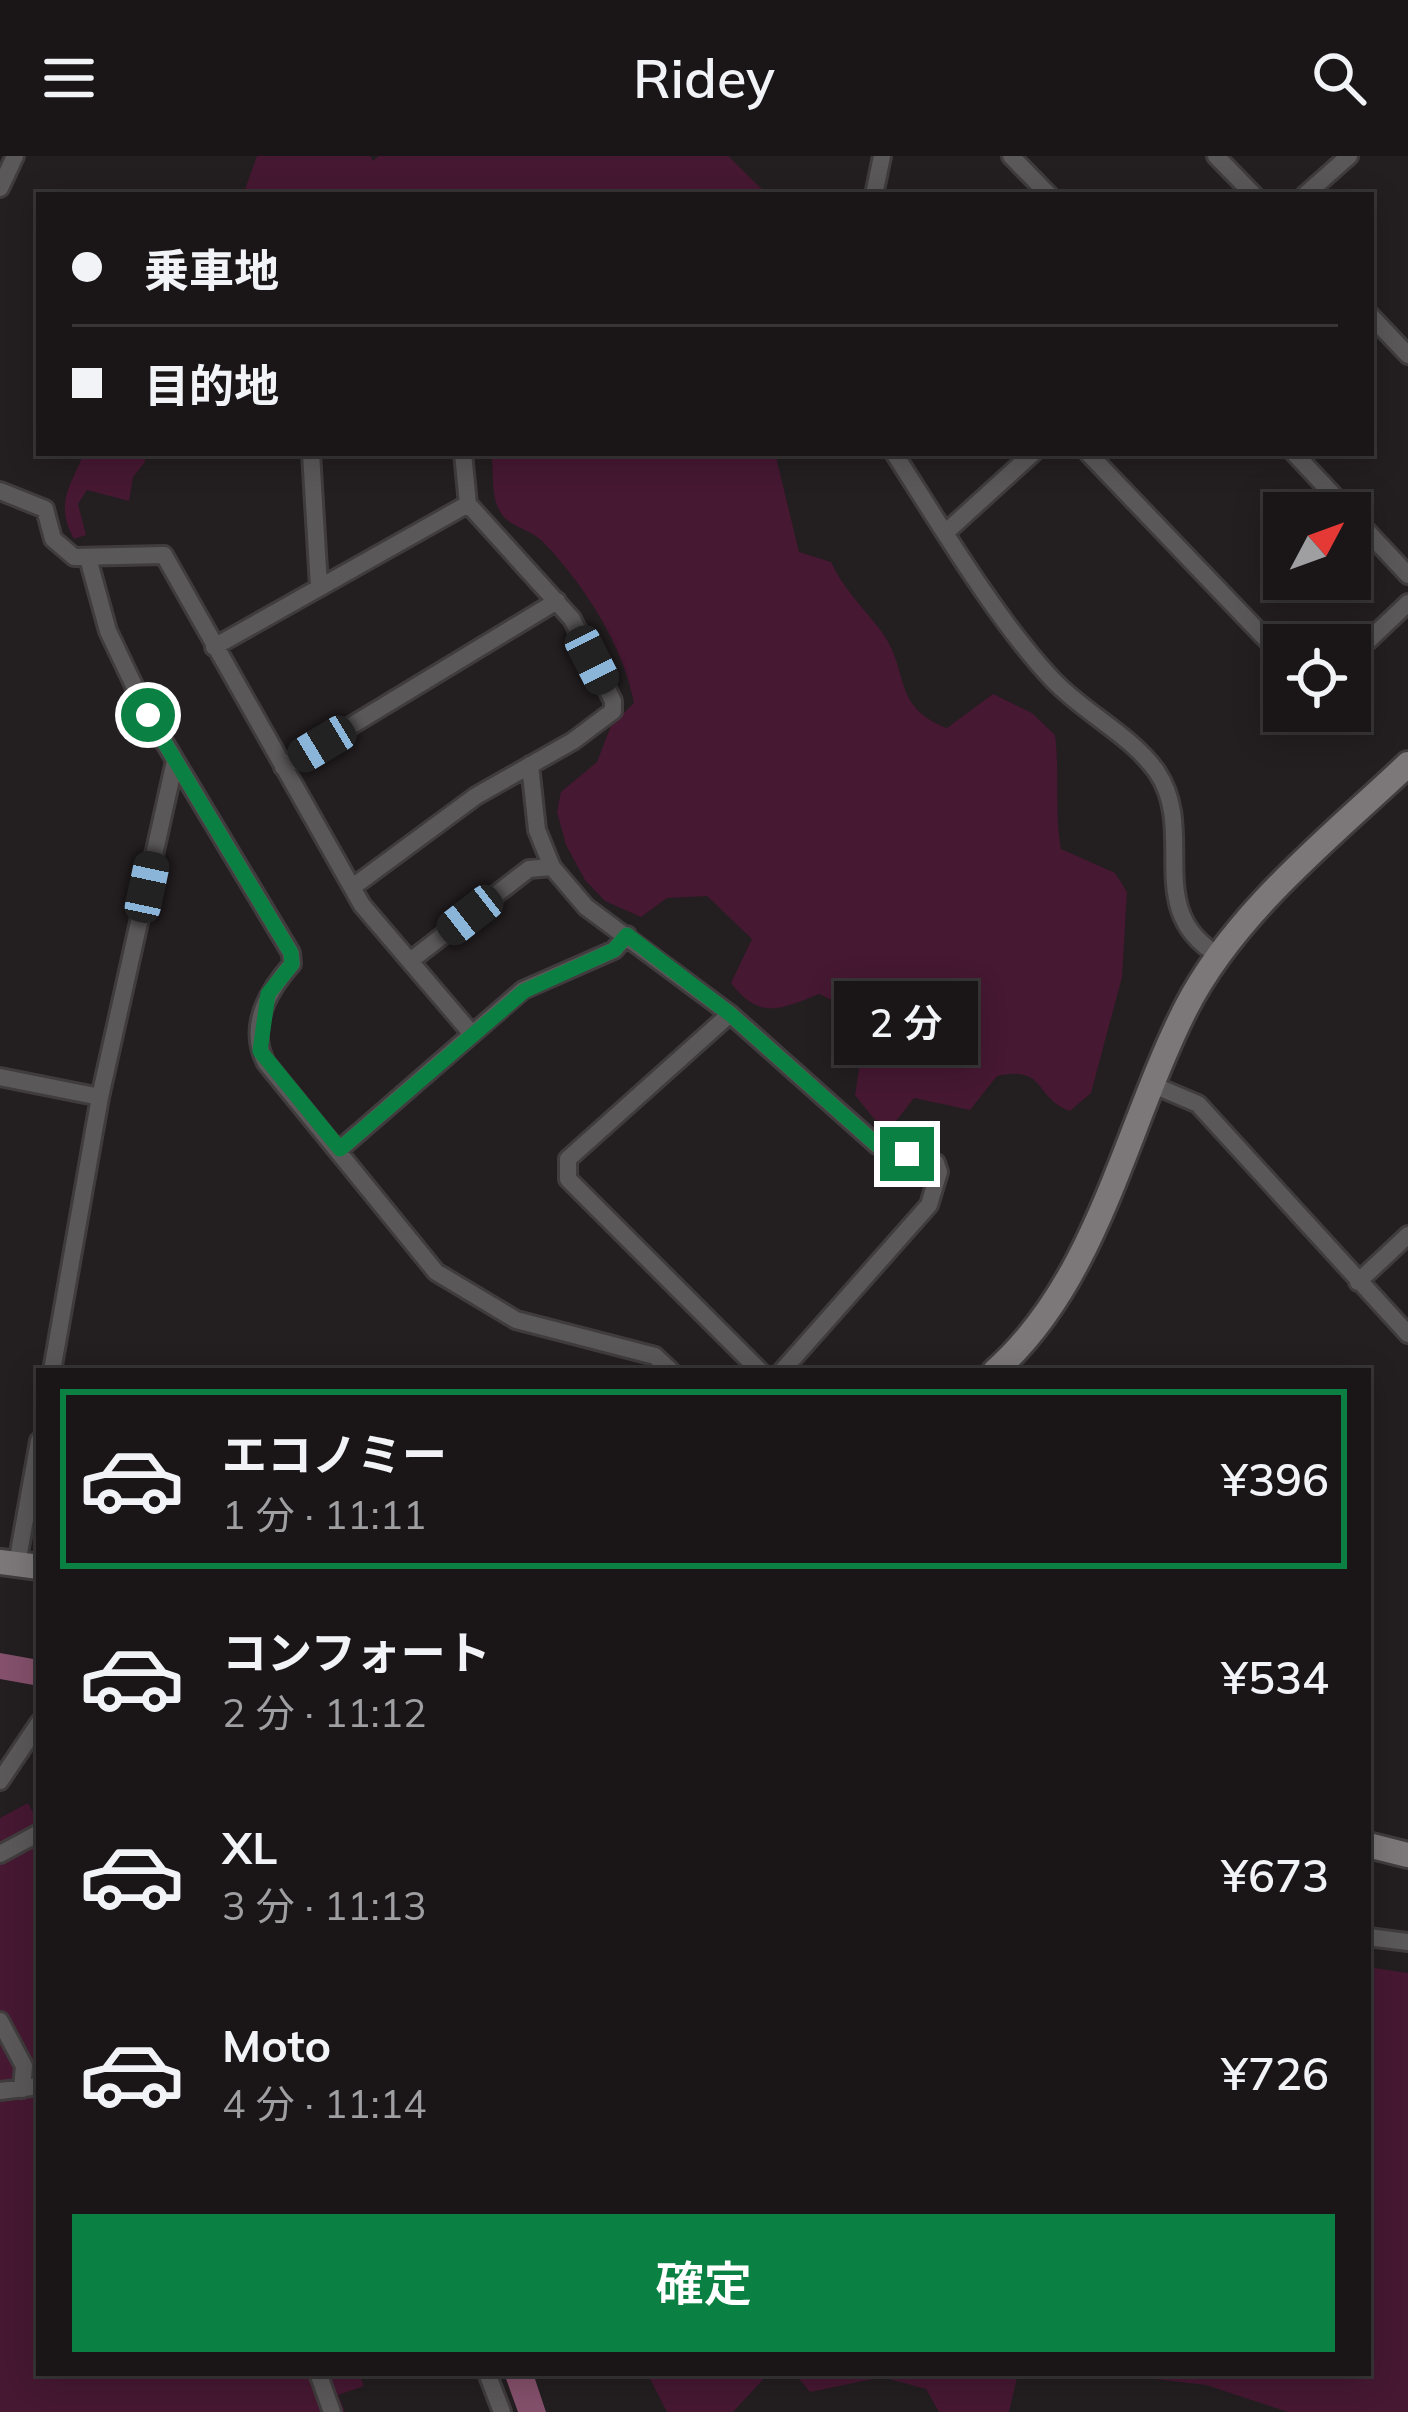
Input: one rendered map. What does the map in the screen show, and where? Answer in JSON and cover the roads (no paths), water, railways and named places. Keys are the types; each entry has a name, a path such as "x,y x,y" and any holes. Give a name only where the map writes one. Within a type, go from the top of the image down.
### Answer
{"street":[{"path":"0,188 15,156"},
{"path":"875,192 881,156"},
{"path":"1011,156 1046,192"},
{"path":"1216,156 1251,192"},
{"path":"1308,192 1348,156"},
{"path":"1374,319 1408,355"},
{"path":"311,456 319,586"},
{"path":"354,886 476,796 613,711 603,680 557,601 468,504 464,456"},
{"path":"896,456 1053,680 1158,774 1171,814 1179,918 1193,940 1218,955"},
{"path":"946,533 1030,456"},
{"path":"1091,456 1263,636"},
{"path":"1297,456 1408,575"},
{"path":"0,491 35,501 45,509 60,548 88,558 164,554 362,905 472,1034"},
{"path":"214,647 468,504"},
{"path":"88,558 108,631 175,761 291,953 292,964 265,1002 260,1051 436,1272 516,1320 655,1356 668,1368"},
{"path":"283,767 557,601"},
{"path":"1371,638 1408,603"},
{"path":"53,1368 100,1097 175,761"},
{"path":"998,1368 1025,1345 1059,1297 1151,1084 1218,955 1308,859 1408,764"},
{"path":"530,765 537,830 552,867 586,907 730,1014 877,1145 936,1162 939,1172 928,1205 785,1368"},
{"path":"410,961 529,869 552,867"},
{"path":"340,1149 524,991 614,950 627,935"},
{"path":"730,1014 568,1159 568,1179 757,1368"},
{"path":"0,1077 100,1097"},
{"path":"1151,1084 1198,1104 1408,1334"},
{"path":"1358,1282 1408,1235"},
{"path":"19,1565 36,1460"},
{"path":"0,1781 36,1727"},
{"path":"0,1854 36,1835"},
{"path":"1371,1847 1408,1855"},
{"path":"1371,1937 1408,1942"},
{"path":"0,2021 31,2087 0,2091"},
{"path":"319,2376 332,2412"},
{"path":"488,2376 502,2412"}]}
